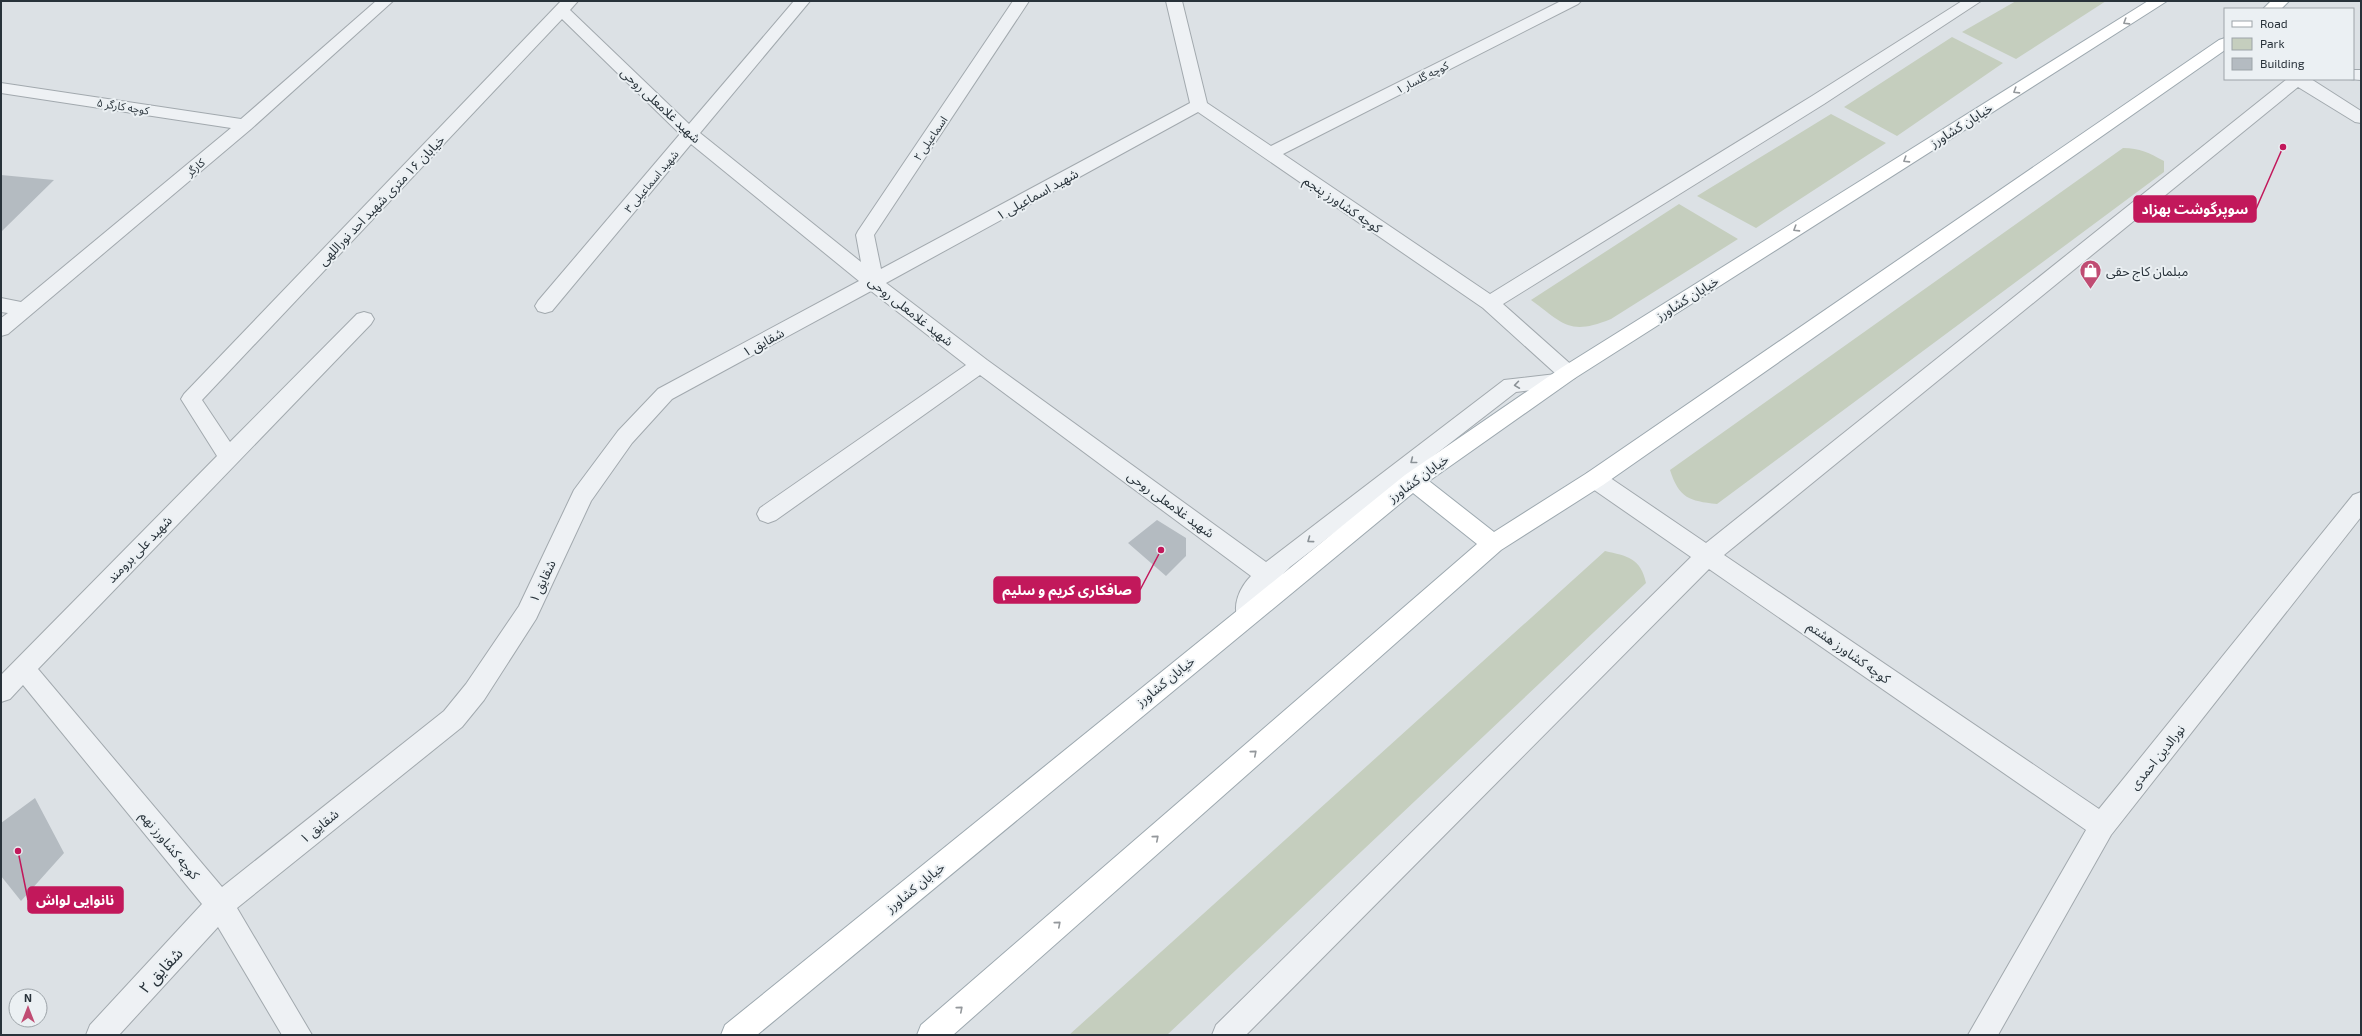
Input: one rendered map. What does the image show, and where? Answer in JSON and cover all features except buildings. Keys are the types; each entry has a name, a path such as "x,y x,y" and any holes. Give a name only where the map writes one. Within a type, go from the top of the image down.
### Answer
{"main road":[{"name":"خیابان کشاورز","path":"735,1035 1248,614 1275,580 1412,481 1562,377 2159,1"},
{"path":"2272,8 2281,1"},
{"path":"930,1035 1493,544 1595,479 2224,44"},
{"path":"1412,481 1493,544"}],"street":[{"name":"کارگر","path":"1,329 245,125 385,1"},
{"name":"شهید اسماعیلی ۳","path":"545,306 802,1"},
{"name":"اسماعیلی ۲","path":"874,282 865,235 1021,1"},
{"path":"1192,1 1174,4 1199,105"},
{"name":"کوچه گلسار ۱","path":"1270,154 1573,1"},
{"path":"1490,303 1818,100 1973,1"},
{"name":"شهید غلامعلی روحی","path":"566,6 690,134 980,365 1275,580"},
{"name":"خیابان ۱۶ متری شهید احد نوراللهی","path":"229,457 191,399 566,6"},
{"path":"1226,1035 1708,555 2296,80"},
{"path":"2299,80 2361,118"},
{"name":"کوچه کارگر ۵","path":"1,88 245,125"},
{"name":"شهید اسماعیلی ۱","path":"874,282 1199,105"},
{"name":"کوچه کشاورز پنجم","path":"1199,105 1490,303 1562,377"},
{"name":"شقایق ۱","path":"220,905 453,719 475,692 528,612 582,496 625,437 665,394 874,282"},
{"path":"1,305 25,309"},
{"name":"شهید علی برومند","path":"1,691 364,319"},
{"path":"768,514 980,365"},
{"path":"1275,580 1282,560 1511,385 1562,377"},
{"name":"کوچه کشاورز هشتم","path":"1595,479 2102,826"},
{"name":"نورالدین احمدی","path":"1982,1035 2102,826 2361,501"},
{"name":"کوچه کشاورز نهم","path":"23,668 220,905 298,1035"},
{"name":"شقایق ۲","path":"100,1035 220,905"}],"green space":[{"path":"2016,1 2106,1 2016,59 1962,32"},
{"path":"1952,37 2003,63 1897,136 1844,107"},
{"path":"1831,114 1886,143 1756,228 1697,196"},
{"path":"2123,148 2144,152 2164,161 2164,172 1717,504 1692,499 1681,492 1677,487 1670,470"},
{"path":"1679,204 1738,239 1611,319 1597,324 1585,327 1568,325 1531,300"},
{"path":"1605,551 1626,557 1637,563 1641,568 1646,583 1167,1035 1069,1035"}],"place":[{"name":"سوپرگوشت بهزاد","path":"2283,147"},
{"name":"مبلمان کاج حقی","path":"2091,290"},
{"name":"صافکاری کریم و سلیم","path":"1161,550"},
{"name":"نانوایی لواش","path":"18,851"}]}
